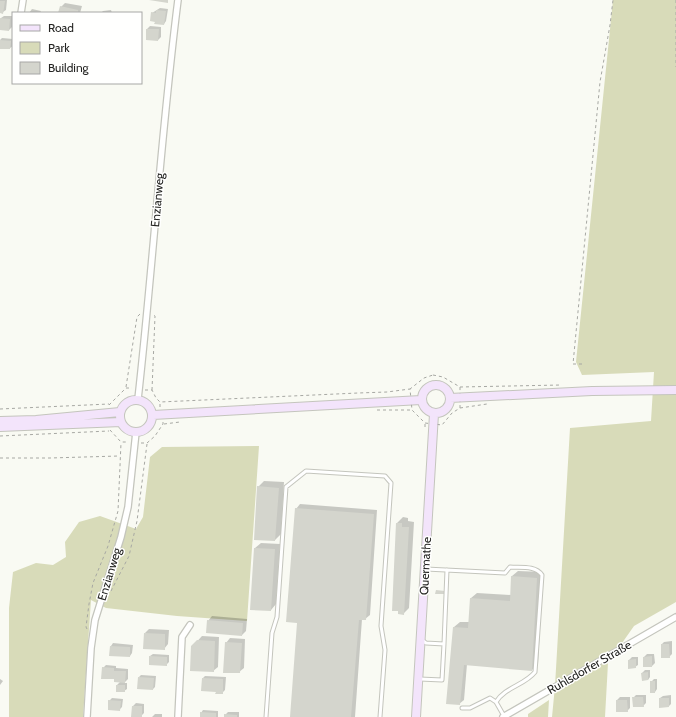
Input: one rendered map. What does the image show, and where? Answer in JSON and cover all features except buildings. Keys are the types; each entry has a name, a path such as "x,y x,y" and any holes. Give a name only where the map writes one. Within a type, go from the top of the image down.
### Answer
{"main road":[{"path":"432,385 437,385 446,389 450,398 447,408 439,414 430,413 424,408 421,400 424,391 432,385"},
{"path":"450,398 592,391 676,390"},
{"path":"0,421 110,417 121,422 127,429 141,432 148,427 153,415 149,405 140,400 130,401 125,404 120,412 110,417 0,427"},
{"path":"153,415 421,400"},
{"path":"120,412 121,422"},
{"name":"Quermathe","path":"416,717 426,569 434,414"}],"street":[{"path":"21,12 22,0"},
{"name":"Enzianweg","path":"140,400 138,399 171,57 178,0"},
{"name":"Enzianweg","path":"87,717 93,635 101,599 121,537 128,507 136,432"},
{"name":"Ruhlsdorfer Straße","path":"503,717 676,617"},
{"path":"178,717 182,637 190,625"}],"lane":[{"path":"266,717 272,633 277,617 286,487 306,471 385,476 391,483 380,626 385,650 380,717"},
{"path":"426,569 505,573 510,567 534,568 542,575 535,672 532,676 499,697 496,702"},
{"path":"419,679 442,680 447,570"},
{"path":"421,639 426,643 444,644"},
{"path":"462,708 470,708 490,698 496,702 503,717"}],"path":[{"path":"582,364 573,364 600,82 613,0"},
{"path":"676,0 676,67"},
{"path":"0,409 109,404 126,388 137,317 147,308 155,316 152,390 160,402 163,424 155,436 147,443 121,442 110,430 109,404"},
{"path":"160,402 387,392 410,389 424,378 433,375 443,377 460,388 460,408 452,413 442,425 425,423 412,410 410,389"},
{"path":"126,388 152,390"},
{"path":"0,436 110,430"},
{"path":"93,635 86,627 89,604 93,584 108,546 118,511 121,442"},
{"path":"0,458 120,456"}],"green space":[{"path":"613,0 676,0 676,602 634,626 608,663 605,717 552,717 570,428 651,421 654,372 582,375 576,362"},
{"path":"259,446 247,621 177,616 106,608 91,600 83,717 9,717 9,608 13,572 36,563 53,565 66,557 65,542 79,522 100,516 136,529 143,517 150,457 162,447"},
{"path":"549,700 548,717 528,717 528,714"}]}
